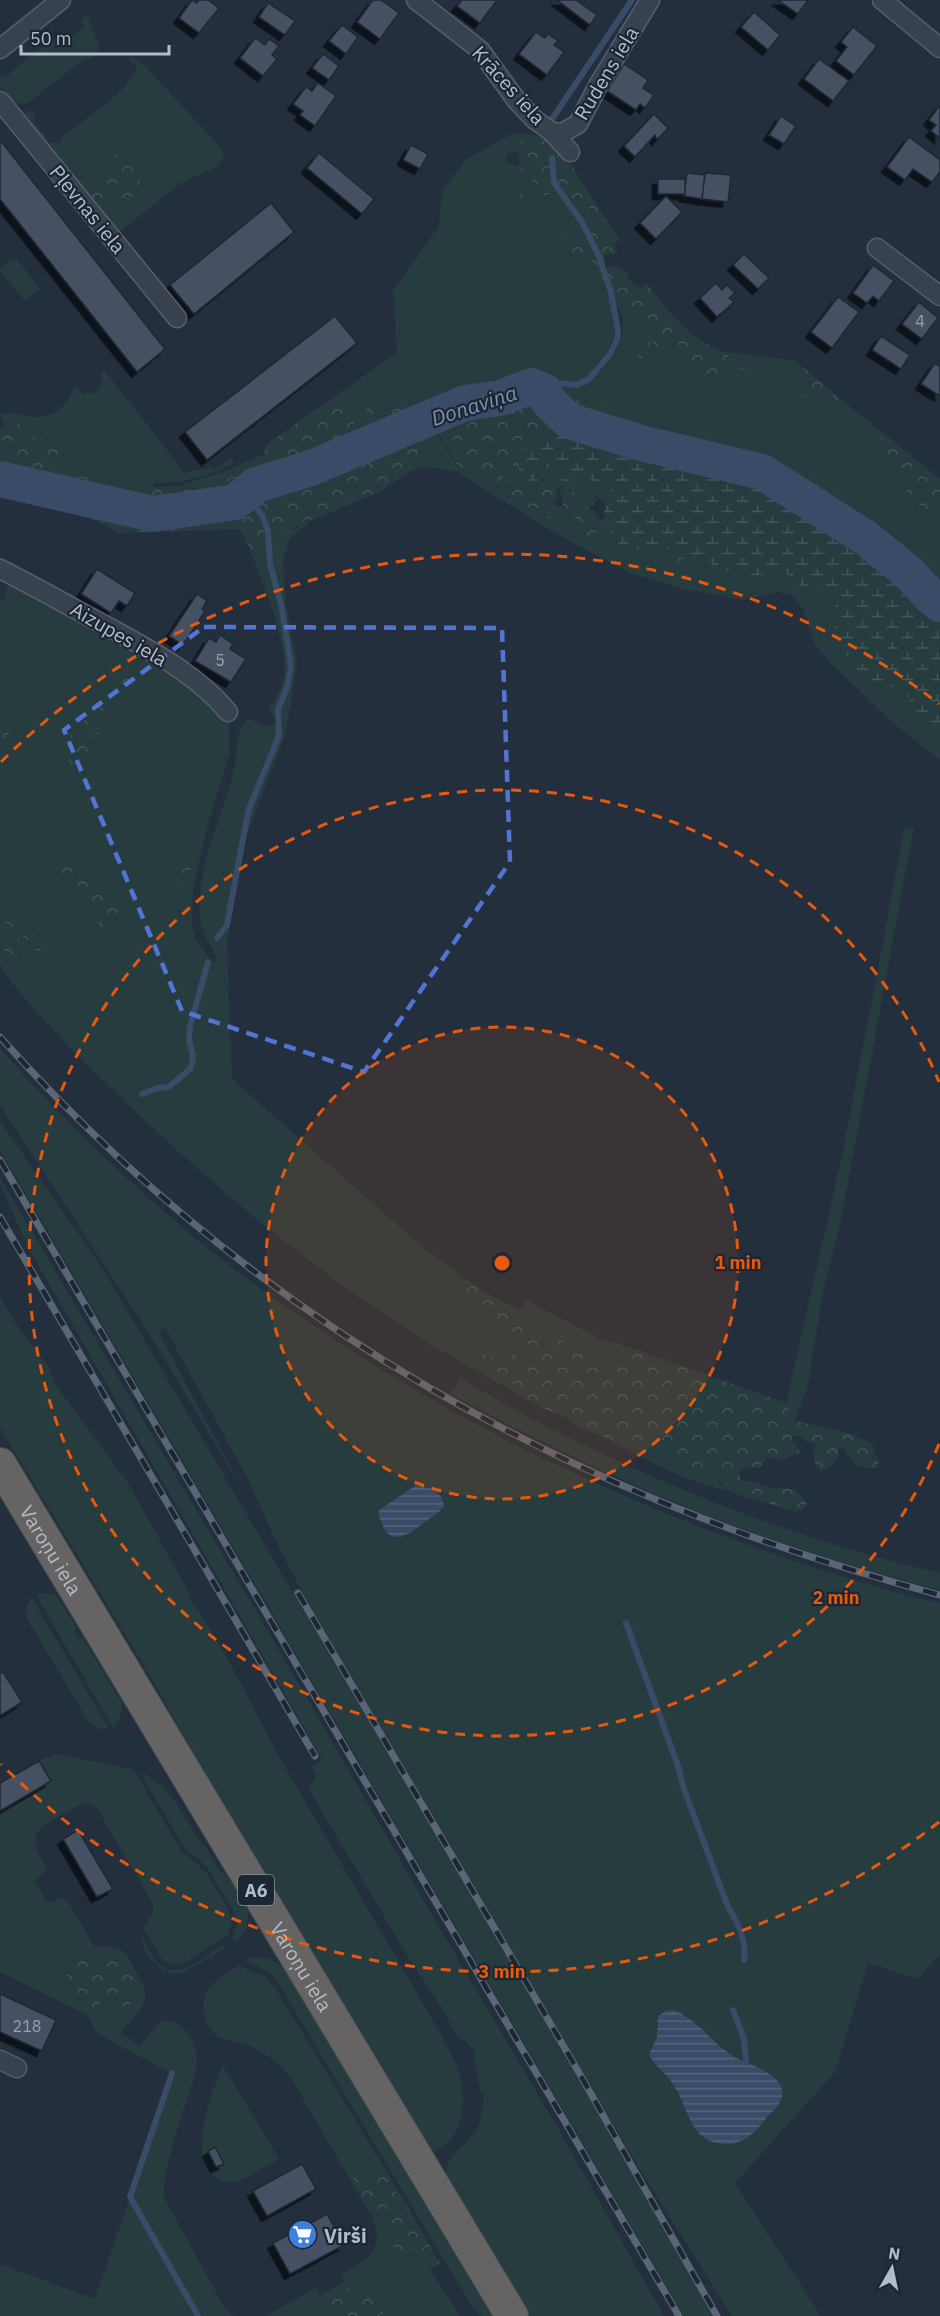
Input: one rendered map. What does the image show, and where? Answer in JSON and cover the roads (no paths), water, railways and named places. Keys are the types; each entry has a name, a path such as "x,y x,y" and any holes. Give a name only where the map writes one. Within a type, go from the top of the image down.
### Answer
{"highway":[{"name":"Varoņu iela","path":"0,1464 512,2316"}],"street":[{"path":"0,49 61,0"},
{"name":"Krāces iela","path":"416,0 480,50 518,101 570,152"},
{"name":"Rudens iela","path":"552,132 562,133 578,124 599,84 650,0"},
{"path":"882,0 940,48"},
{"name":"Pļevnas iela","path":"0,101 177,318"},
{"path":"877,248 940,296"},
{"name":"Aizupes iela","path":"0,569 164,659 207,689 228,711"},
{"path":"0,2060 17,2068"}],"water":[{"path":"415,1486 434,1490 441,1497 444,1506 408,1534 391,1536 382,1524 379,1510"},
{"path":"673,2010 689,2018 730,2054 773,2077 782,2089 779,2104 746,2138 730,2144 722,2144 706,2139 700,2134 691,2122 674,2086 651,2058 649,2054 657,2037 658,2016"}],"waterway":[{"path":"552,119 632,0"},
{"path":"544,391 558,383 577,385 589,379 610,354 617,340 618,331 611,292 598,254 582,222 554,183 552,158"},
{"name":"Donaviņa","path":"0,479 153,514 235,502 256,485 311,468 465,403 500,398 532,386 544,391 547,400 569,421 641,443 762,472 866,538 910,574 940,604"},
{"path":"217,938 227,925 249,809 279,736 278,709 287,688 291,666 281,604 270,564 268,531 262,515 245,494"},
{"path":"142,1094 157,1088 169,1087 191,1068 193,1056 189,1039 190,1026 208,962"},
{"path":"626,1623 678,1766 684,1789 728,1907 741,1932 744,1960"},
{"path":"733,2010 744,2039 746,2061"},
{"path":"172,2073 130,2197 198,2316"}],"railway":[{"path":"0,1037 99,1139 203,1231 313,1314 428,1387 548,1451 673,1507 804,1555 940,1595"},
{"path":"0,1160 679,2316"},
{"path":"0,1217 315,1756"},
{"path":"298,1593 574,2064 717,2316"}],"place":[{"name":"Virši","path":"303,2235"}]}
